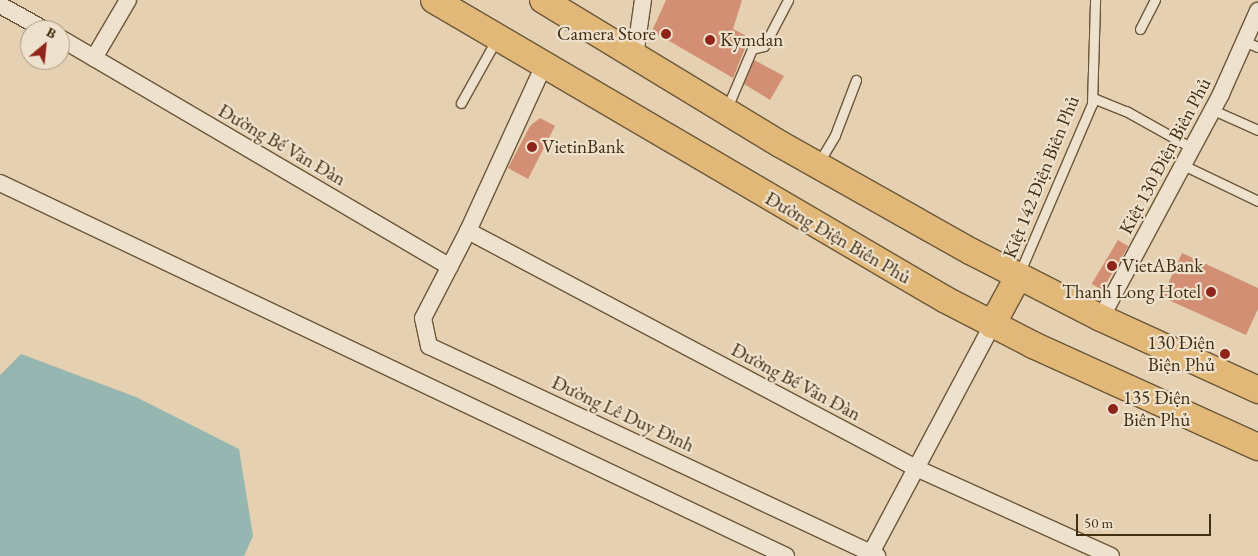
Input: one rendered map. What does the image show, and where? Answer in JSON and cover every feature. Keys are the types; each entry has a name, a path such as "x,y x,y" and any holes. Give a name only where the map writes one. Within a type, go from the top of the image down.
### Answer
{"main road":[{"name":"Đường Điện Biên Phủ","path":"434,0 724,173 992,325 1258,447"},
{"path":"543,0 726,111 1018,277 1101,318 1258,390"},
{"path":"992,325 1018,277"}],"street":[{"path":"94,58 128,0"},
{"path":"634,56 643,0"},
{"path":"0,5 27,20"},
{"name":"Kiệt 130 Điện Biên Phủ","path":"1101,318 1183,164 1252,45 1258,11"},
{"name":"Đường Bế Văn Đàn","path":"70,44 450,266"},
{"path":"450,266 544,65"},
{"path":"0,182 786,556"},
{"name":"Đường Bế Văn Đàn","path":"468,231 916,468 1111,556"},
{"name":"Đường Lê Duy Đình","path":"450,266 423,318 429,346 874,554"},
{"path":"874,554 916,468 992,325"}],"lane":[{"path":"726,111 752,49 764,46 788,0"},
{"name":"Kiệt 142 Điện Biên Phủ","path":"1018,277 1093,98 1095,0"},
{"path":"1140,29 1155,0"},
{"path":"461,103 498,38"},
{"path":"818,164 834,135 856,80"},
{"path":"1093,98 1126,112 1192,148"},
{"path":"1213,110 1258,130"},
{"path":"1183,164 1258,201"}],"water":[{"path":"21,354 136,397 239,449 253,536 244,556 0,556 0,375"}],"building":[{"path":"666,0 742,0 733,29 756,41 746,46 733,78 652,31"},
{"path":"754,60 784,76 770,100 744,84"},
{"name":"VietinBank","path":"540,118 555,126 528,179 508,168 530,126"},
{"name":"VietABank","path":"1118,240 1128,246 1102,290 1092,284"},
{"name":"Thanh Long Hotel","path":"1182,253 1258,288 1258,309 1246,335 1162,297"}],"place":[{"name":"Camera Store","path":"666,34"},
{"name":"Kymdan","path":"710,40"},
{"name":"VietinBank","path":"532,147"},
{"name":"VietABank","path":"1112,266"},
{"name":"Thanh Long Hotel","path":"1211,292"},
{"name":"130 Điện Biện Phủ","path":"1225,354"},
{"name":"135 Điện Biên Phủ","path":"1113,409"}]}
